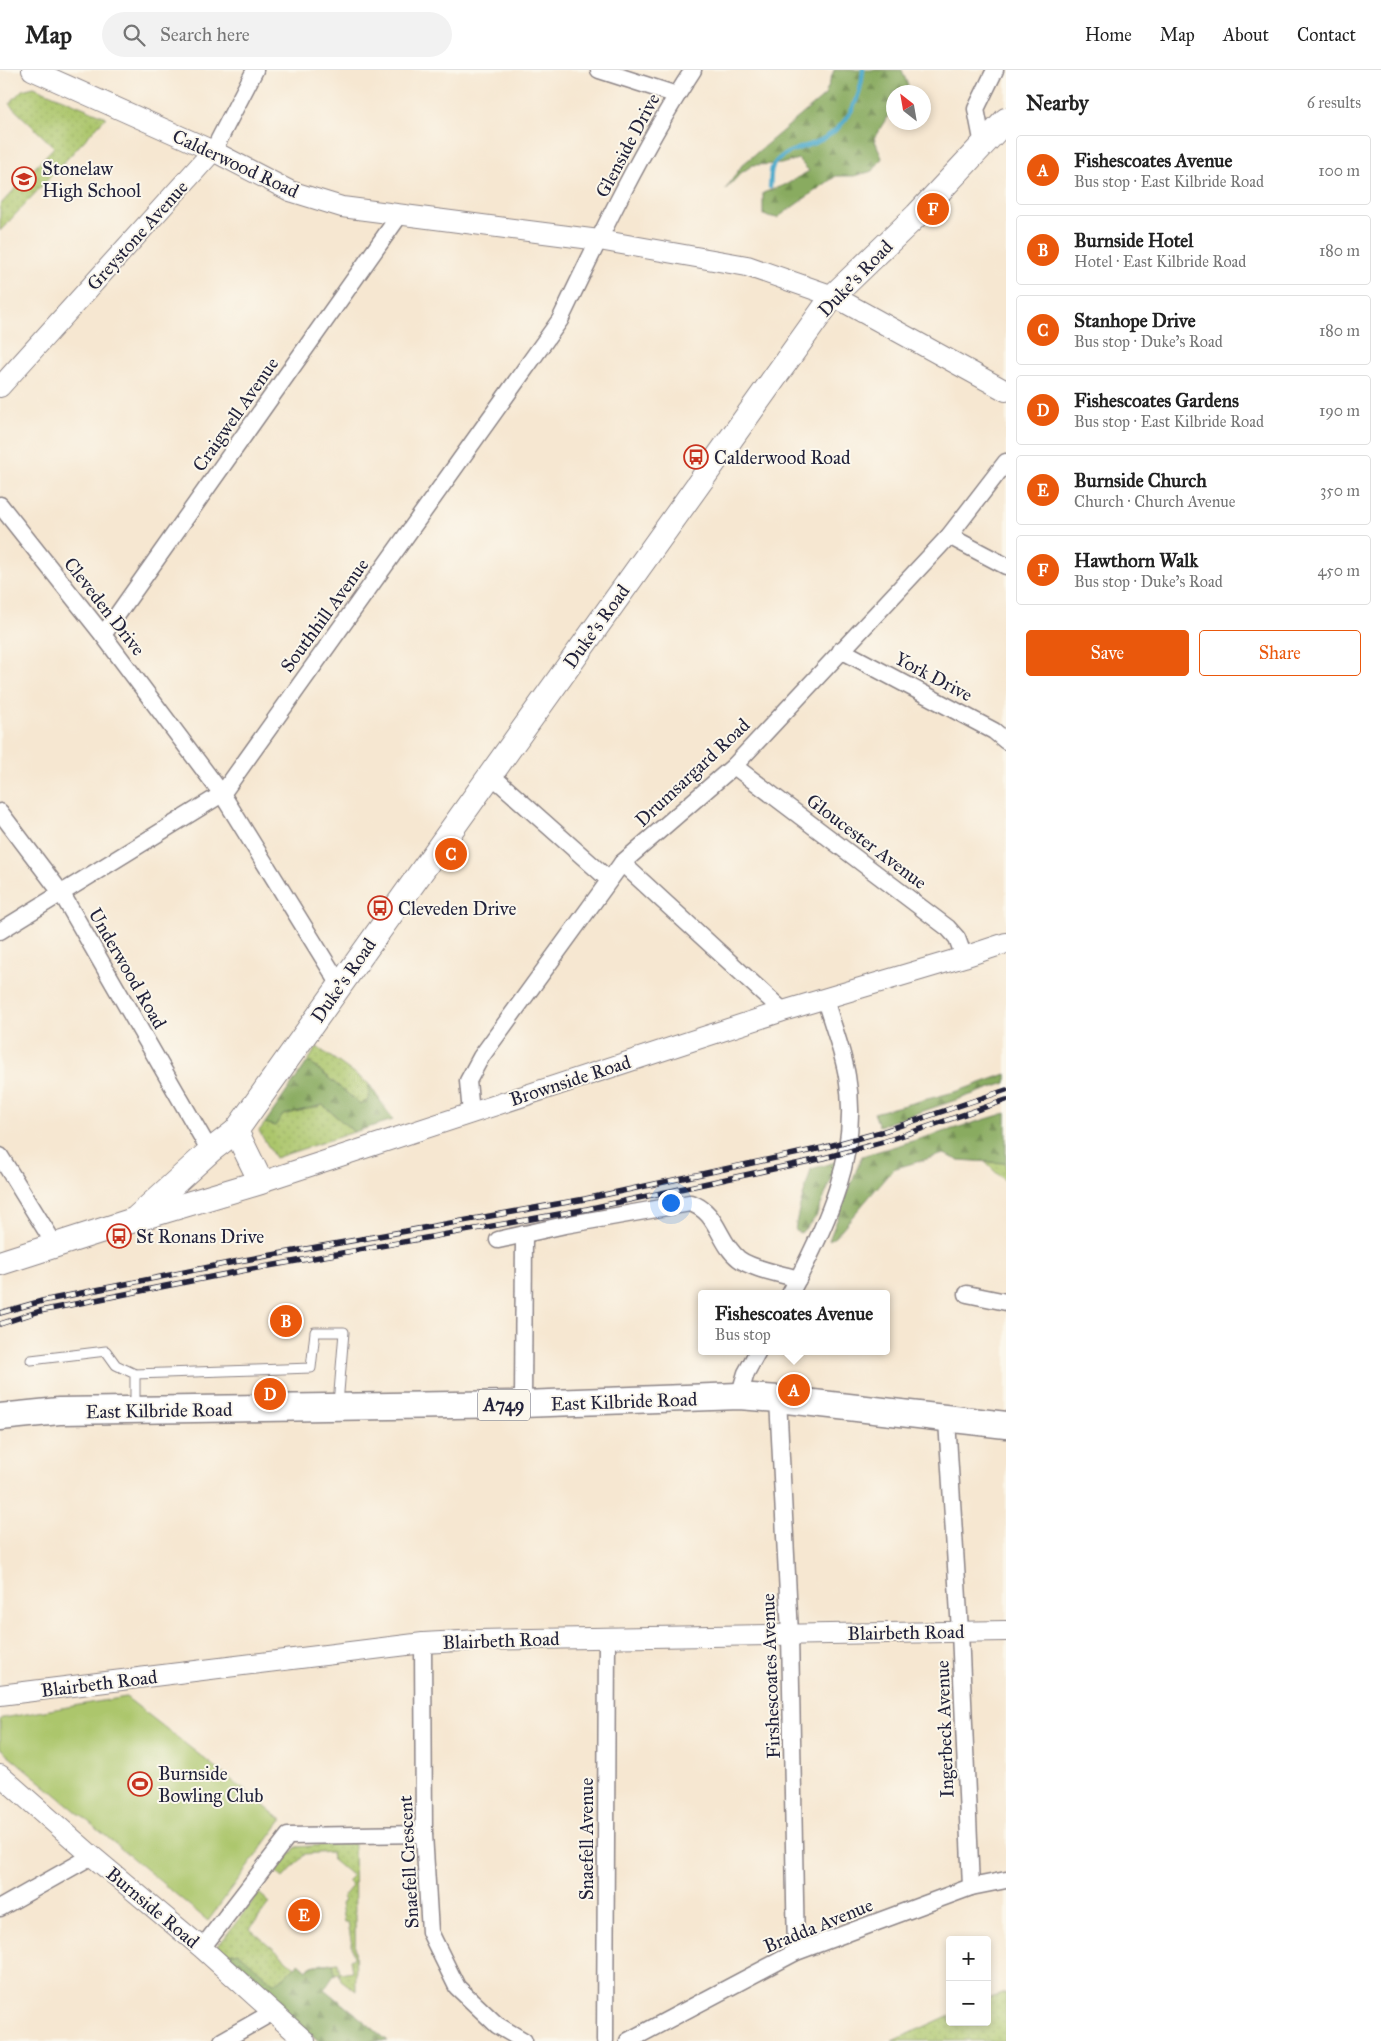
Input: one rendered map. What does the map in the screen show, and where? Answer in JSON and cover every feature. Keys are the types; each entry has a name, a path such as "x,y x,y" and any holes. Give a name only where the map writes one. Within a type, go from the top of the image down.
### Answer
{"main road":[{"name":"Duke's Road","path":"0,1264 134,1220 210,1150 236,1131 833,296 917,215 1006,120"},
{"path":"236,1131 261,1182"},
{"name":"Brownside Road","path":"134,1220 261,1182"},
{"name":"East Kilbride Road","path":"0,1417 59,1411 523,1404 739,1396 1006,1425"}],"street":[{"name":"Calderwood Road","path":"32,70 213,151 290,191 342,207 399,216 598,240 747,266 833,296 1006,391"},
{"name":"Greystone Avenue","path":"0,387 213,151 255,70"},
{"path":"599,70 677,95"},
{"name":"Glenside Drive","path":"598,240 677,95 693,70"},
{"path":"983,145 976,109 995,70"},
{"name":"Craigwell Avenue","path":"103,635 399,216"},
{"name":"Southhill Avenue","path":"0,931 222,794 560,320 598,240"},
{"name":"Drumsargard Road","path":"471,1113 468,1081 481,1057 608,879 622,863 734,766 948,536 1006,462"},
{"name":"Cleveden Drive","path":"0,504 103,635 222,794 340,985"},
{"path":"948,536 1006,566"},
{"name":"York Drive","path":"841,650 994,731 1006,741"},
{"name":"Gloucester Avenue","path":"734,766 948,928 958,938 964,957"},
{"path":"490,774 608,879"},
{"name":"Underwood Road","path":"0,812 62,894 210,1150"},
{"path":"622,863 783,1010"},
{"name":"Brownside Road","path":"261,1182 783,1010 964,957 1006,942"},
{"path":"792,1290 833,1205 846,1162 850,1108 847,1076 825,999"},
{"path":"2,1163 55,1245"},
{"path":"498,1240 565,1225 690,1203 700,1206 707,1212 730,1250 740,1260 798,1279"},
{"path":"523,1404 524,1234"},
{"path":"967,1294 1006,1302"},
{"path":"739,1396 746,1373 756,1355"},
{"name":"Firshescoates Avenue","path":"778,1399 790,1634 796,1952"},
{"name":"Ingerbeck Avenue","path":"947,1420 960,1632 971,1887"},
{"name":"Blairbeth Road","path":"0,1695 423,1643 608,1637 1006,1631"},
{"name":"Snaefell Avenue","path":"605,2041 608,1637"},
{"name":"Snaefell Crescent","path":"423,1643 424,1834 430,1932 457,1987 497,2025 524,2041"},
{"name":"Burnside Road","path":"0,1775 92,1856 202,1948 305,2041"},
{"path":"202,1948 288,1836 424,1834"},
{"path":"0,1908 92,1856"},
{"name":"Bradda Avenue","path":"628,2041 796,1952 971,1887 1006,1880"},
{"path":"222,2041 273,2012"}],"lane":[{"path":"31,1360 106,1351 116,1365 135,1374 311,1368 315,1332 344,1332 338,1407"},
{"path":"135,1374 136,1410"}],"green space":[{"path":"834,70 902,70 908,85 886,85 886,119 874,138 882,158 873,171 854,176 836,176 777,218 763,215 763,193 787,184 809,171 798,159 781,164 753,165 741,173 725,190 742,165 825,95"},
{"path":"34,87 106,117 0,231 0,205 54,147 9,104 22,90"},
{"path":"317,1047 369,1084 369,1100 360,1104 308,1061"},
{"path":"308,1061 360,1104 369,1100 369,1084 393,1120 354,1132 323,1105 283,1115 275,1126 265,1123"},
{"path":"1006,1074 1006,1083 879,1126 874,1113 958,1091"},
{"path":"323,1105 354,1132 275,1158 259,1131 265,1123 275,1126 283,1115"},
{"path":"1006,1113 1006,1163 958,1160 944,1154 893,1169 835,1237 829,1240 862,1156"},
{"path":"839,1161 816,1217 801,1233 795,1231 811,1169"},
{"path":"985,1162 1006,1163 1006,1182"},
{"name":"Burnside Bowling Club","path":"126,1697 282,1820 208,1921 0,1748 0,1720 3,1718"},
{"path":"354,1843 356,1991 341,1980 339,1973 335,1974 324,1989 356,2014 319,2041 219,1955 217,1950 218,1946 259,1893 270,1903 250,1929 295,1967 299,1963 307,1970 310,1966 338,1962 340,1973 352,1971 350,1960 354,1958 348,1922 344,1922 341,1904 344,1900 342,1898 352,1886 347,1881 352,1876 332,1859 331,1852 305,1854 283,1878 276,1872 296,1847"},
{"path":"238,1952 273,1983 283,1978 299,1963 307,1970 310,1966 333,1963 335,1973 325,1989 388,2041 319,2041 224,1959 229,1954"},
{"path":"1006,1993 1006,2041 893,2041 946,2017 946,2026 991,2026 991,1998"}],"waterway":[{"path":"770,187 772,168 781,157 821,140 839,127 846,119 856,101 863,70"}],"railway":[{"path":"0,1313 42,1301 239,1261 585,1199 822,1148 881,1132 1006,1090"},
{"path":"0,1324 40,1311 241,1271 587,1209 824,1158 883,1142 1006,1100"}],"place":[{"name":"Stonelaw High School","path":"24,179"},
{"name":"Hawthorn Walk","path":"933,209"},
{"name":"Calderwood Road","path":"696,457"},
{"name":"Stanhope Drive","path":"451,854"},
{"name":"Cleveden Drive","path":"380,908"},
{"name":"St Ronans Drive","path":"119,1236"},
{"name":"Burnside Hotel","path":"286,1321"},
{"name":"Fishescoates Avenue","path":"794,1390"},
{"name":"Fishescoates Gardens","path":"270,1394"},
{"name":"Burnside Bowling Club","path":"140,1784"},
{"name":"Burnside Church","path":"304,1915"}]}
